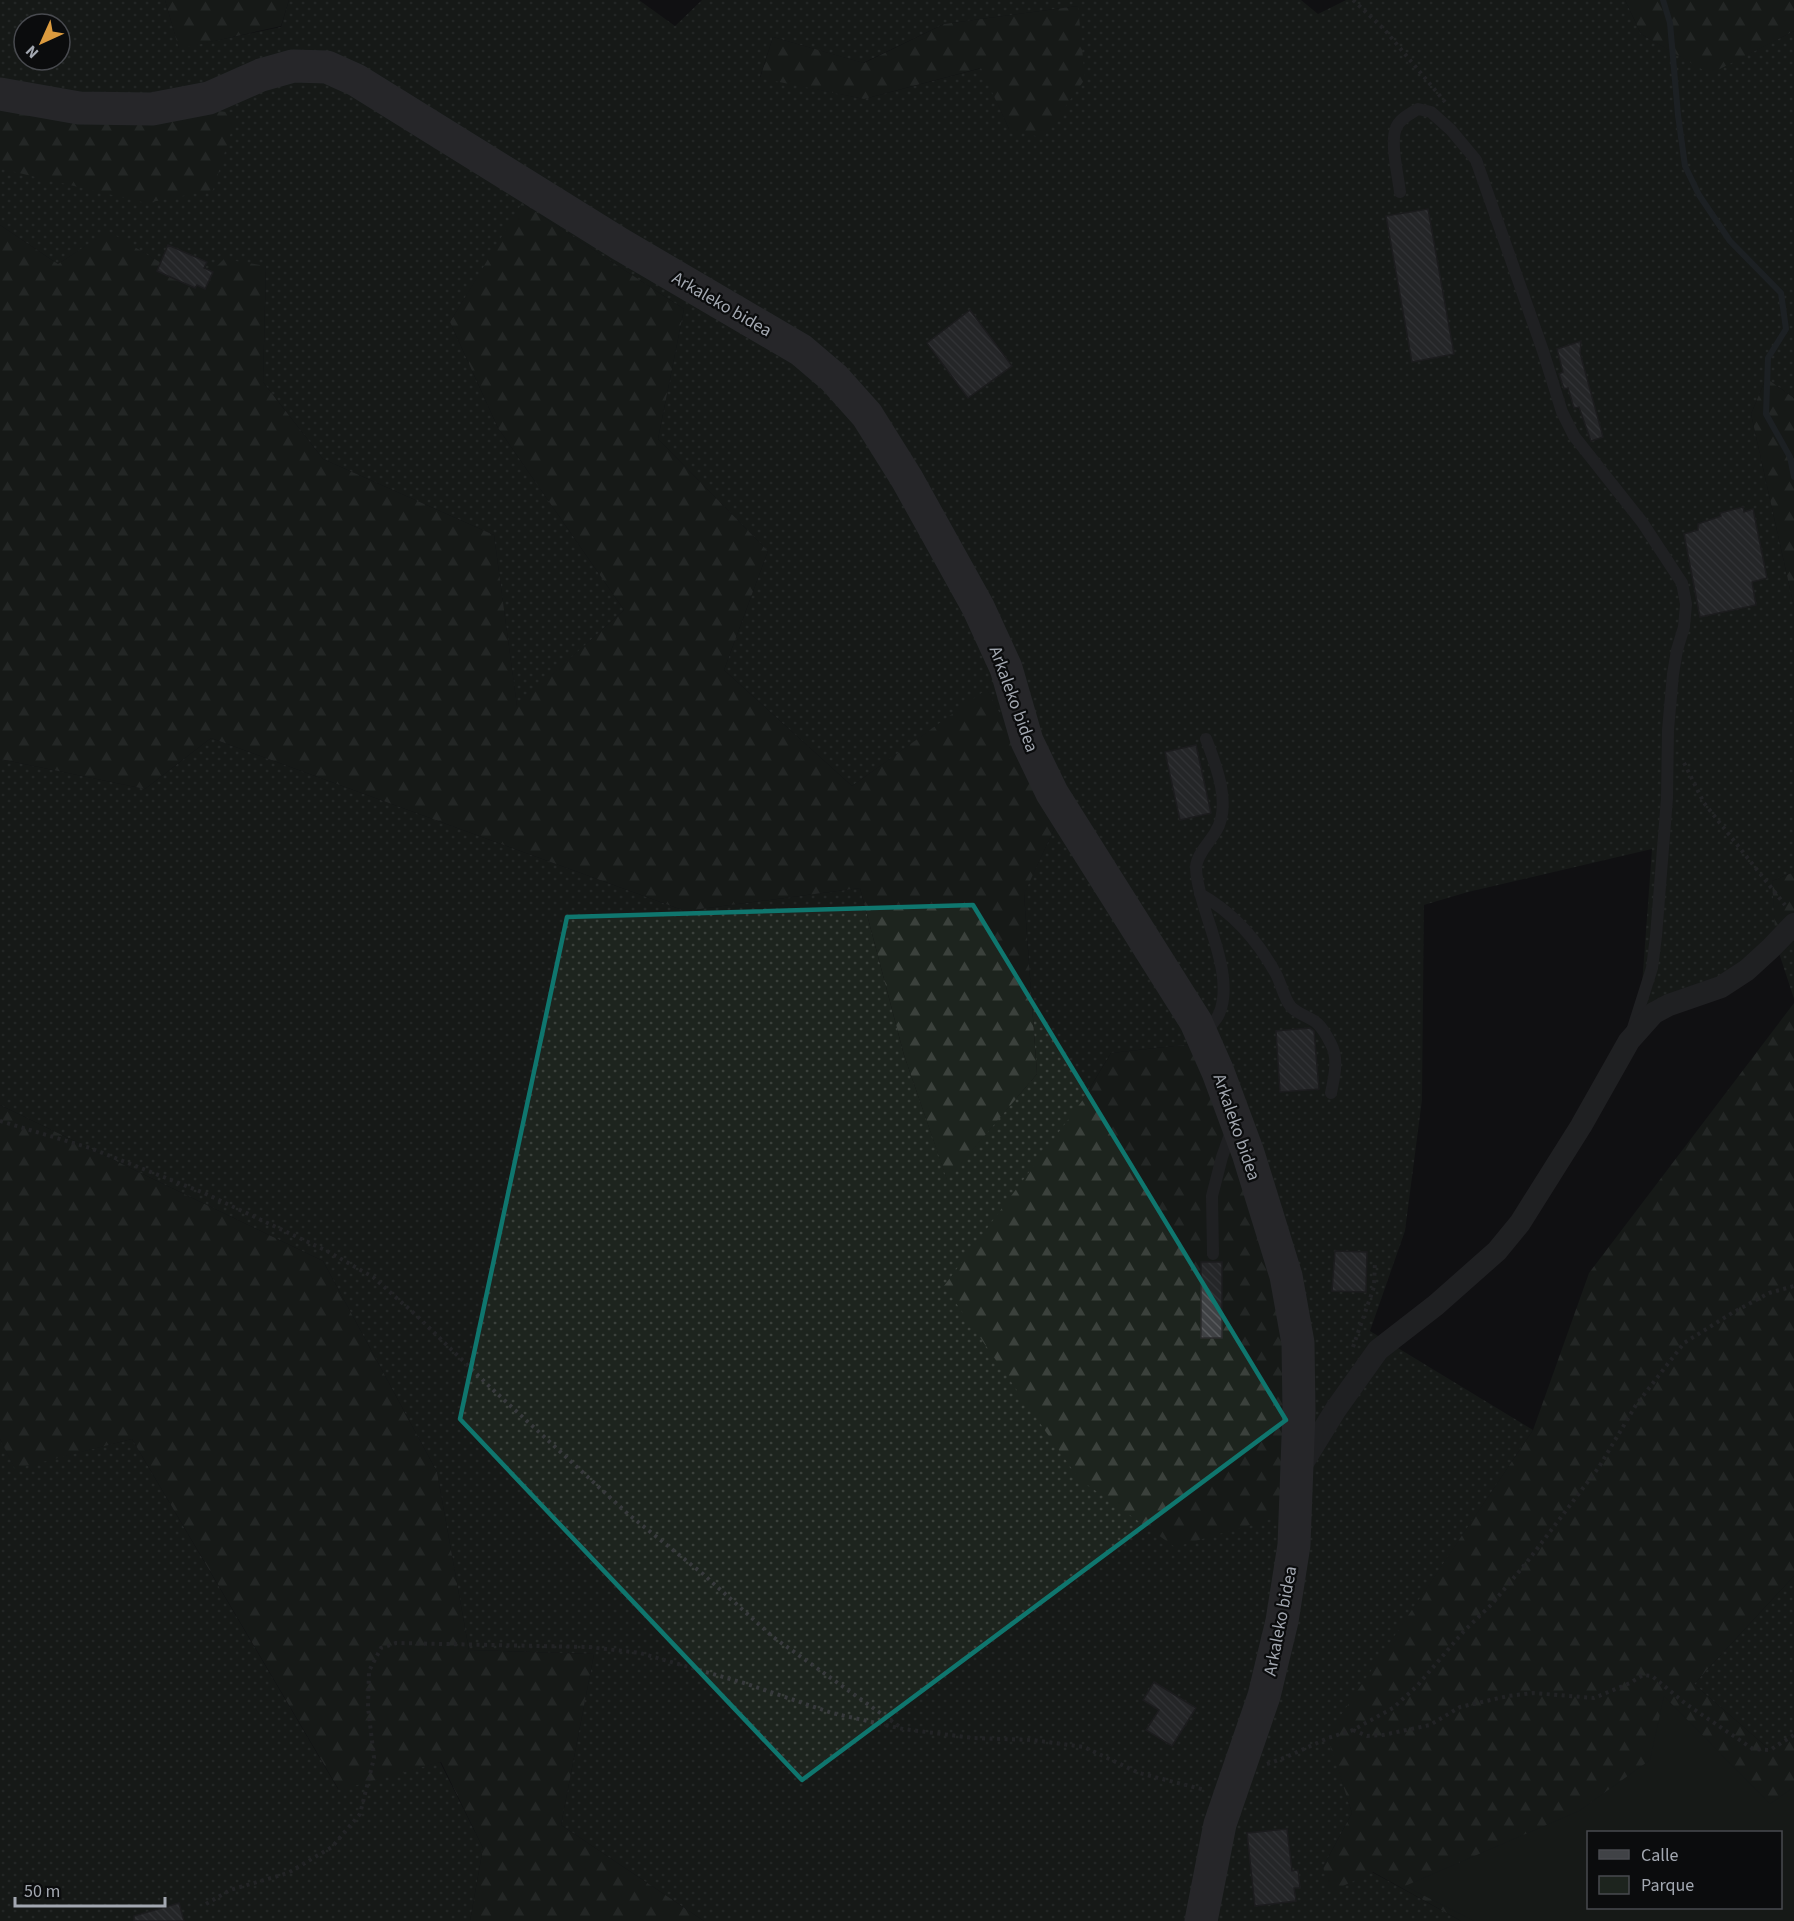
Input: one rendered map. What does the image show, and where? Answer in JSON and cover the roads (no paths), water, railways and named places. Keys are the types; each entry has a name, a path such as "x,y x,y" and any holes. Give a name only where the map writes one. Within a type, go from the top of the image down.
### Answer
{"street":[{"name":"Arkaleko bidea","path":"0,94 79,108 152,109 209,98 261,75 293,66 327,67 356,80 620,244 801,350 834,378 867,415 907,479 978,607 1006,668 1027,741 1052,793 1196,1022 1218,1072 1248,1154 1286,1276 1298,1343 1298,1471 1294,1545 1282,1621 1264,1696 1220,1824 1201,1921"},
{"path":"1298,1471 1336,1408 1378,1350 1436,1305 1497,1251 1520,1223 1581,1126 1629,1041 1654,1013 1669,1005 1721,987 1747,970 1791,916"}],"lane":[{"path":"1400,192 1394,139 1396,126 1418,109 1431,112 1451,130 1476,160 1562,412 1574,436 1642,522 1682,583 1686,604 1684,627 1673,674 1668,730 1667,798 1656,936 1652,968 1629,1041"},
{"path":"1202,1036 1218,1017 1224,998 1223,975 1200,894 1196,866 1203,850 1218,829 1223,806 1219,772 1206,739"},
{"path":"1200,894 1218,904 1246,932 1268,959 1281,983 1289,1006 1318,1024 1333,1045 1336,1067 1331,1094"},
{"path":"1213,1254 1212,1196 1235,1120"}],"waterway":[{"path":"1663,0 1670,23 1685,166 1699,195 1730,241 1781,293 1786,329 1768,358 1766,414 1790,457 1794,477"}]}
